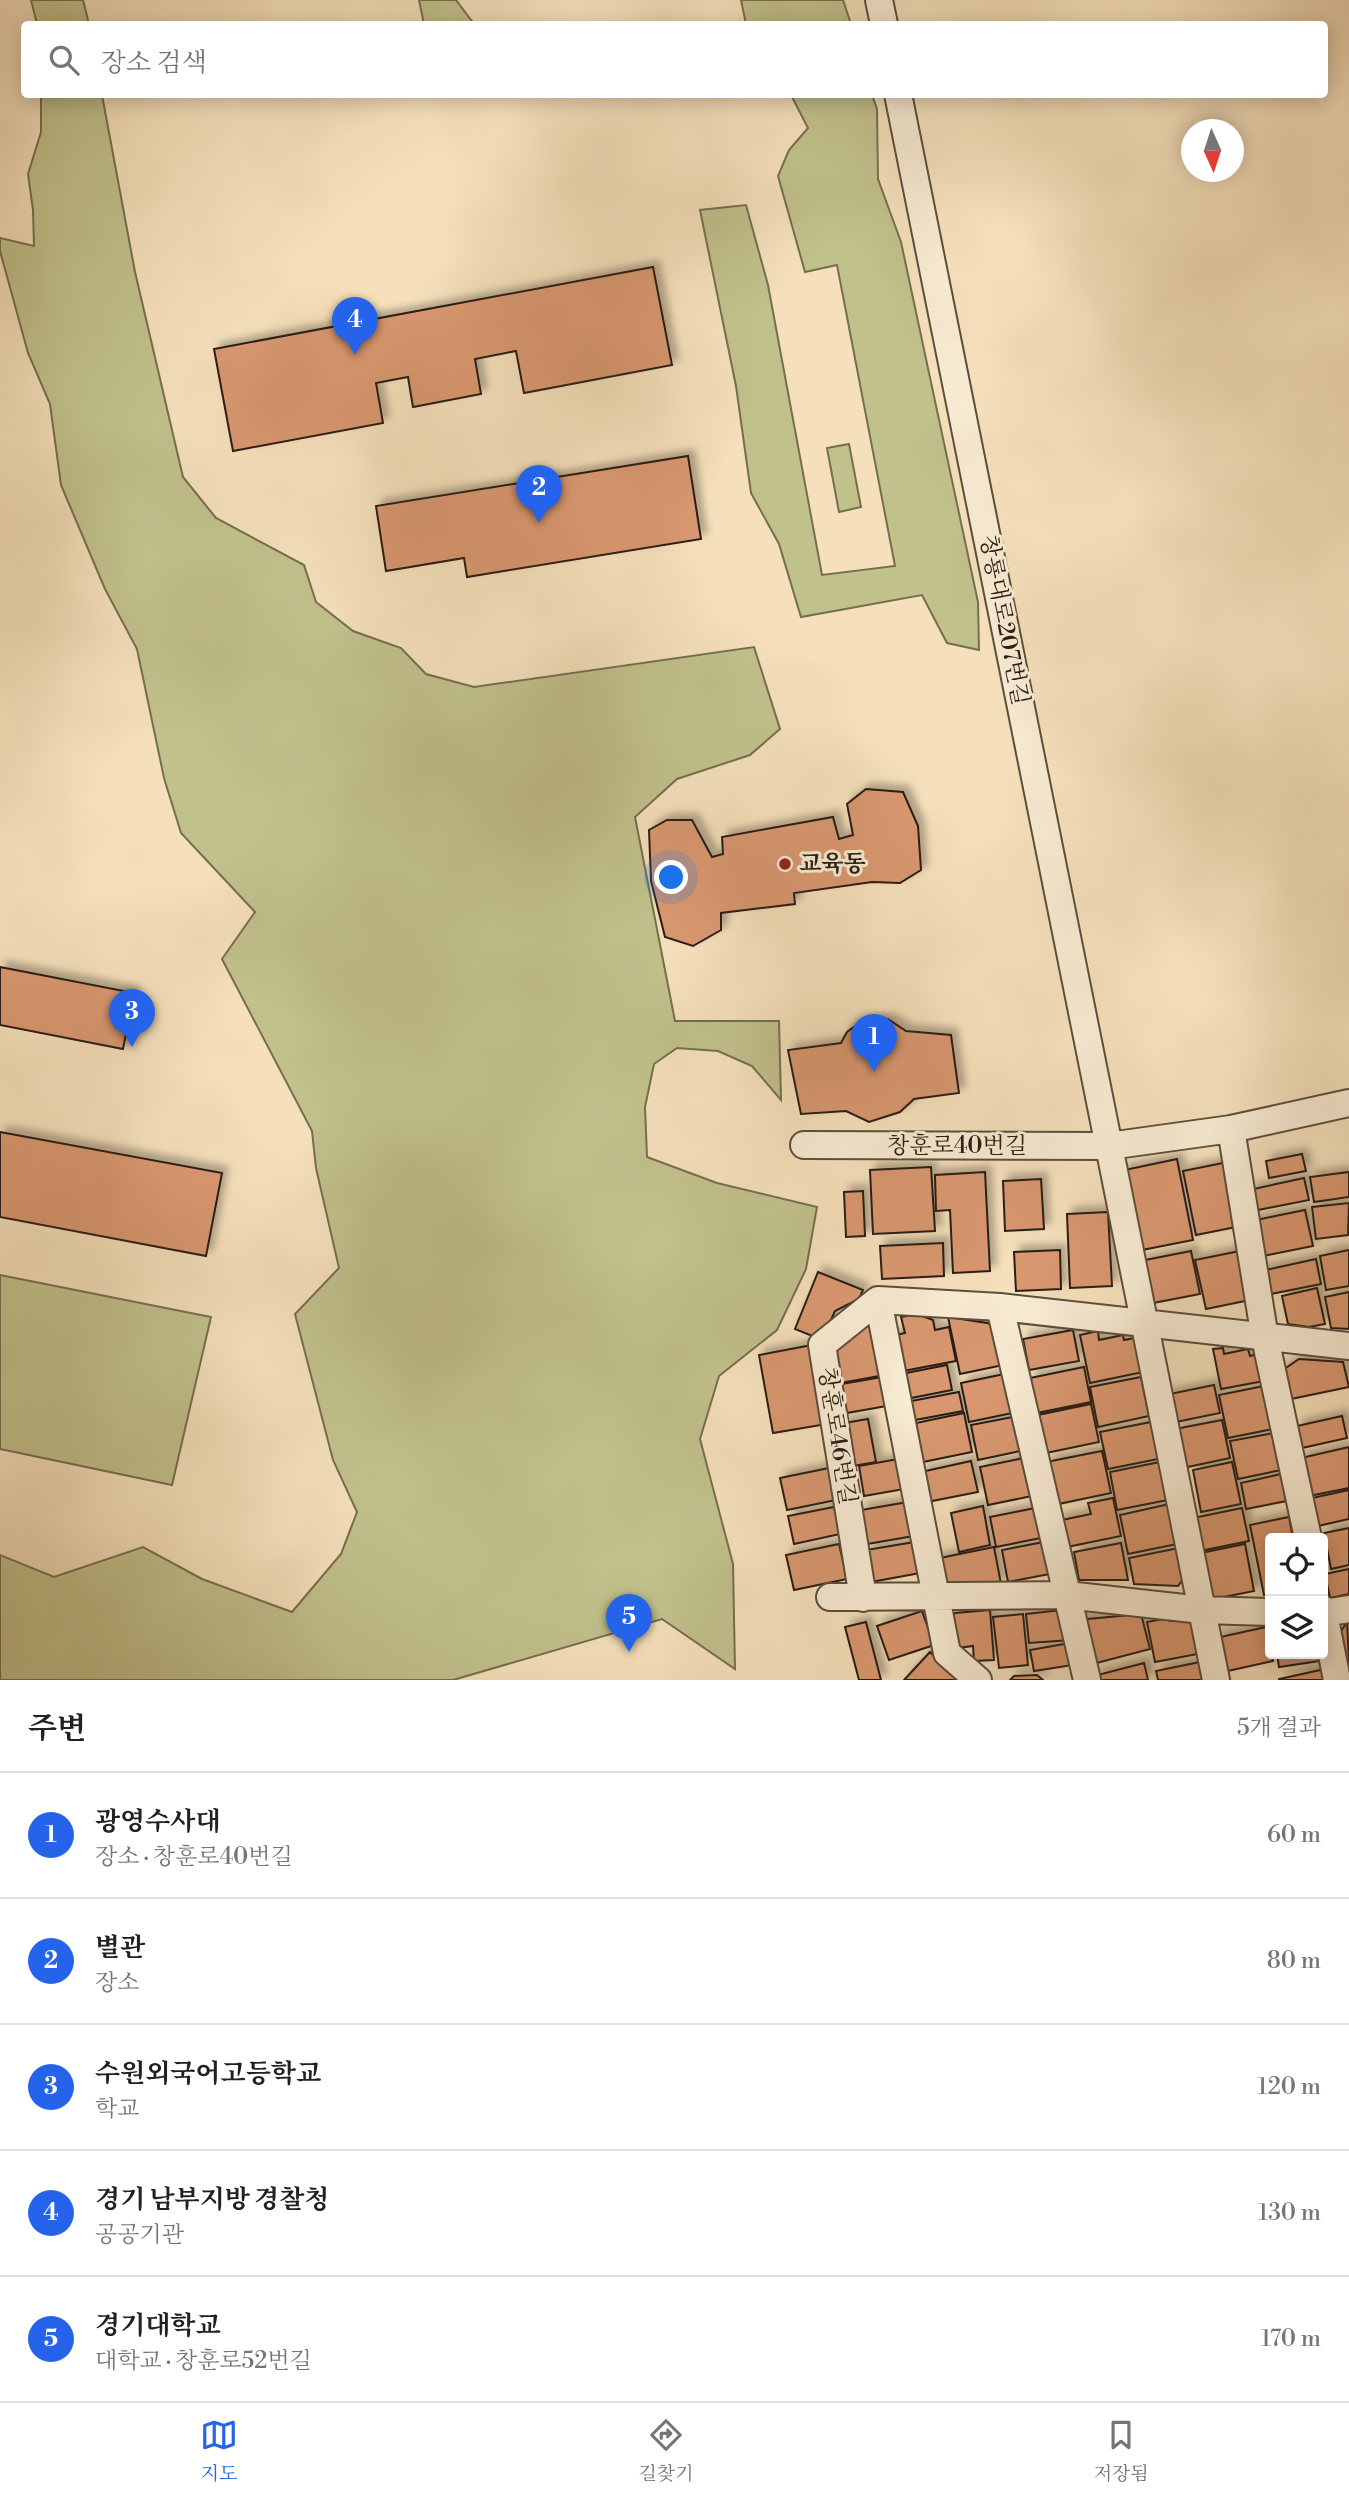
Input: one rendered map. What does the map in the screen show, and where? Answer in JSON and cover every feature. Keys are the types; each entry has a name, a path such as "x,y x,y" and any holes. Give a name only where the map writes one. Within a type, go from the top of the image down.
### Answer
{"street":[{"path":"879,0 883,21"},
{"name":"창룡대로207번길","path":"899,98 1109,1146"},
{"name":"창훈로40번길","path":"804,1145 1109,1146 1231,1129 1348,1107"},
{"path":"1231,1129 1265,1338 1307,1533"},
{"path":"1109,1146 1216,1680"},
{"path":"978,1680 947,1653 878,1300 1000,1307 1349,1346"},
{"name":"창훈로46번길","path":"863,1598 822,1345 878,1300"},
{"path":"1000,1307 1087,1680"},
{"path":"830,1597 1067,1595 1202,1610 1265,1612"},
{"path":"1330,1611 1337,1680"}],"green space":[{"path":"31,0 83,0 88,21 36,21"},
{"path":"419,0 456,0 472,21 423,21"},
{"path":"741,0 843,0 850,21 745,21"},
{"path":"41,98 103,98 135,272 183,477 216,518 304,565 316,602 353,631 401,648 426,674 474,687 754,647 780,729 750,755 677,779 635,817 675,1021 779,1021 781,1100 752,1066 718,1051 677,1048 654,1064 645,1107 647,1157 717,1183 817,1207 806,1269 777,1330 719,1376 700,1439 733,1564 735,1669 662,1619 453,1680 0,1680 0,1555 54,1577 143,1547 202,1579 292,1612 341,1554 357,1512 333,1460 295,1314 339,1268 316,1168 312,1131 222,959 255,912 181,833 164,778 137,649 105,589 61,485 50,404 28,353 0,251 0,238 34,246 28,174 41,132"},
{"path":"793,98 873,98 877,109 878,179 901,242 978,602 979,650 947,643 922,595 801,617 779,544 751,493 736,386 700,210 746,205 768,285 822,575 895,566 837,265 805,272 778,176 789,150 808,128"},
{"path":"849,444 861,507 839,512 827,448"},
{"path":"0,1275 211,1317 172,1485 0,1449"}],"building":[{"path":"653,267 672,365 524,393 516,351 475,359 481,394 413,407 408,377 376,383 383,423 233,451 214,349"},
{"path":"688,456 701,539 467,577 464,558 386,571 376,506"},
{"name":"교육동","path":"866,789 903,792 918,826 921,870 900,883 872,882 794,893 795,904 721,913 721,930 693,946 665,937 651,881 649,830 667,820 692,820 712,857 723,854 722,837 833,817 839,839 853,835 847,804"},
{"path":"0,967 134,993 123,1049 0,1025"},
{"path":"888,1019 906,1031 951,1035 959,1093 914,1099 900,1112 869,1122 846,1111 801,1114 788,1050 841,1043 847,1032 857,1025"},
{"path":"0,1132 222,1173 206,1256 0,1217"},
{"path":"1302,1154 1306,1171 1269,1178 1266,1161"},
{"path":"1177,1159 1193,1240 1137,1251 1120,1171"},
{"path":"1228,1162 1241,1226 1196,1235 1183,1171"},
{"path":"931,1167 935,1231 873,1234 870,1170"},
{"path":"985,1172 990,1271 953,1273 950,1210 936,1211 935,1175"},
{"path":"1349,1172 1349,1197 1314,1202 1310,1177"},
{"path":"1304,1178 1309,1200 1253,1211 1249,1190"},
{"path":"1041,1179 1044,1229 1005,1231 1003,1181"},
{"path":"863,1191 865,1236 846,1237 844,1192"},
{"path":"1349,1203 1348,1235 1316,1239 1312,1207"},
{"path":"1305,1210 1313,1246 1258,1257 1251,1221"},
{"path":"1108,1212 1112,1286 1070,1288 1067,1214"},
{"path":"943,1243 944,1276 882,1279 880,1246"},
{"path":"1060,1250 1061,1289 1016,1291 1014,1252"},
{"path":"1349,1250 1349,1286 1326,1290 1320,1256"},
{"path":"1191,1251 1200,1294 1148,1304 1140,1261"},
{"path":"1240,1251 1250,1300 1206,1309 1195,1260"},
{"path":"1316,1259 1321,1284 1266,1295 1261,1271"},
{"path":"818,1272 863,1290 859,1299 835,1311 822,1340 795,1329"},
{"path":"1317,1288 1325,1324 1309,1327 1288,1324 1282,1296"},
{"path":"1349,1292 1349,1329 1331,1328 1325,1297"},
{"path":"917,1314 933,1320 935,1330 949,1327 956,1361 898,1372 891,1336 905,1333 901,1317"},
{"path":"948,1317 1000,1325 1008,1364 960,1374"},
{"path":"876,1321 885,1375 835,1384 828,1348 867,1323"},
{"path":"1073,1330 1079,1361 1029,1370 1023,1339"},
{"path":"1098,1331 1099,1340 1123,1335 1124,1340 1135,1338 1143,1372 1090,1383 1080,1335"},
{"path":"812,1345 827,1424 773,1433 759,1355"},
{"path":"1223,1348 1224,1354 1248,1349 1250,1356 1258,1354 1264,1381 1221,1389 1213,1349"},
{"path":"1299,1359 1343,1362 1349,1387 1286,1400 1280,1372"},
{"path":"947,1365 952,1390 906,1399 901,1374"},
{"path":"1084,1367 1091,1402 1037,1413 1030,1378"},
{"path":"1014,1372 1022,1411 969,1422 961,1383"},
{"path":"882,1377 887,1406 841,1414 836,1385"},
{"path":"1141,1377 1149,1416 1098,1427 1090,1387"},
{"path":"1214,1385 1220,1413 1171,1423 1165,1395"},
{"path":"1269,1385 1278,1428 1228,1438 1219,1395"},
{"path":"959,1392 963,1411 910,1421 906,1402"},
{"path":"1091,1404 1099,1442 1046,1453 1038,1415"},
{"path":"964,1413 972,1452 923,1462 916,1423"},
{"path":"1018,1416 1025,1450 978,1460 971,1425"},
{"path":"1342,1416 1347,1438 1302,1448 1297,1426"},
{"path":"868,1419 876,1462 847,1467 839,1424"},
{"path":"1222,1420 1230,1458 1183,1468 1175,1429"},
{"path":"1156,1421 1163,1458 1108,1469 1100,1432"},
{"path":"1279,1432 1286,1469 1238,1479 1230,1441"},
{"path":"1349,1447 1349,1488 1309,1496 1301,1458"},
{"path":"1102,1451 1111,1493 1054,1505 1046,1462"},
{"path":"904,1458 910,1488 864,1496 859,1466"},
{"path":"1024,1458 1032,1496 988,1505 980,1467"},
{"path":"971,1461 978,1492 927,1502 921,1472"},
{"path":"1165,1461 1173,1499 1117,1510 1110,1472"},
{"path":"1232,1462 1241,1504 1201,1512 1193,1470"},
{"path":"834,1467 841,1499 787,1510 780,1478"},
{"path":"1281,1474 1287,1501 1246,1509 1241,1483"},
{"path":"1349,1490 1349,1519 1318,1526 1312,1498"},
{"path":"1113,1498 1121,1536 1062,1548 1057,1521 1091,1514 1088,1503"},
{"path":"908,1502 914,1536 867,1544 861,1510"},
{"path":"1174,1503 1182,1543 1128,1554 1120,1515"},
{"path":"983,1506 990,1545 959,1552 951,1513"},
{"path":"1045,1506 1051,1536 996,1547 990,1517"},
{"path":"834,1507 840,1534 794,1544 788,1516"},
{"path":"1242,1508 1249,1541 1200,1551 1193,1518"},
{"path":"1289,1517 1292,1533 1265,1533 1265,1595 1264,1595 1250,1525"},
{"path":"1349,1528 1349,1565 1331,1569 1328,1533 1324,1533"},
{"path":"921,1541 926,1572 871,1582 866,1550"},
{"path":"1049,1541 1055,1573 1008,1582 1002,1550"},
{"path":"1121,1543 1128,1580 1079,1580 1074,1552"},
{"path":"839,1544 847,1579 794,1590 786,1555"},
{"path":"1245,1544 1254,1591 1214,1599 1204,1593 1196,1554"},
{"path":"994,1547 1001,1584 941,1590 935,1559"},
{"path":"1184,1547 1189,1572 1178,1586 1134,1584 1129,1558"},
{"path":"1349,1569 1349,1594 1330,1598 1328,1573"},
{"path":"990,1610 994,1660 974,1661 973,1646 950,1649 948,1620 955,1613"},
{"path":"1062,1610 1071,1640 1029,1643 1026,1614"},
{"path":"922,1611 934,1645 889,1660 877,1626"},
{"path":"1023,1614 1028,1665 999,1668 993,1617"},
{"path":"1141,1614 1150,1649 1089,1665 1077,1620"},
{"path":"1169,1618 1170,1621 1188,1618 1197,1621 1203,1653 1155,1662 1147,1622"},
{"path":"866,1622 881,1680 859,1680 845,1627"},
{"path":"1347,1622 1349,1661 1343,1662 1338,1636"},
{"path":"1265,1627 1265,1659 1273,1661 1223,1672 1216,1638"},
{"path":"1070,1643 1073,1665 1034,1671 1030,1650"},
{"path":"930,1652 959,1680 904,1680"},
{"path":"1278,1659 1320,1659 1320,1661 1279,1667"},
{"path":"1200,1662 1204,1680 1158,1680 1156,1671"},
{"path":"1144,1663 1148,1680 1095,1680 1094,1676"},
{"path":"1325,1669 1327,1680 1279,1680 1279,1679"},
{"path":"1037,1675 1043,1680 1010,1680 1014,1676"}],"place":[{"name":"경기 남부지방 경찰청","path":"355,355"},
{"name":"별관","path":"539,523"},
{"name":"교육동","path":"785,864"},
{"name":"수원외국어고등학교","path":"132,1047"},
{"name":"광영수사대","path":"874,1072"},
{"name":"경기대학교","path":"629,1652"}]}
